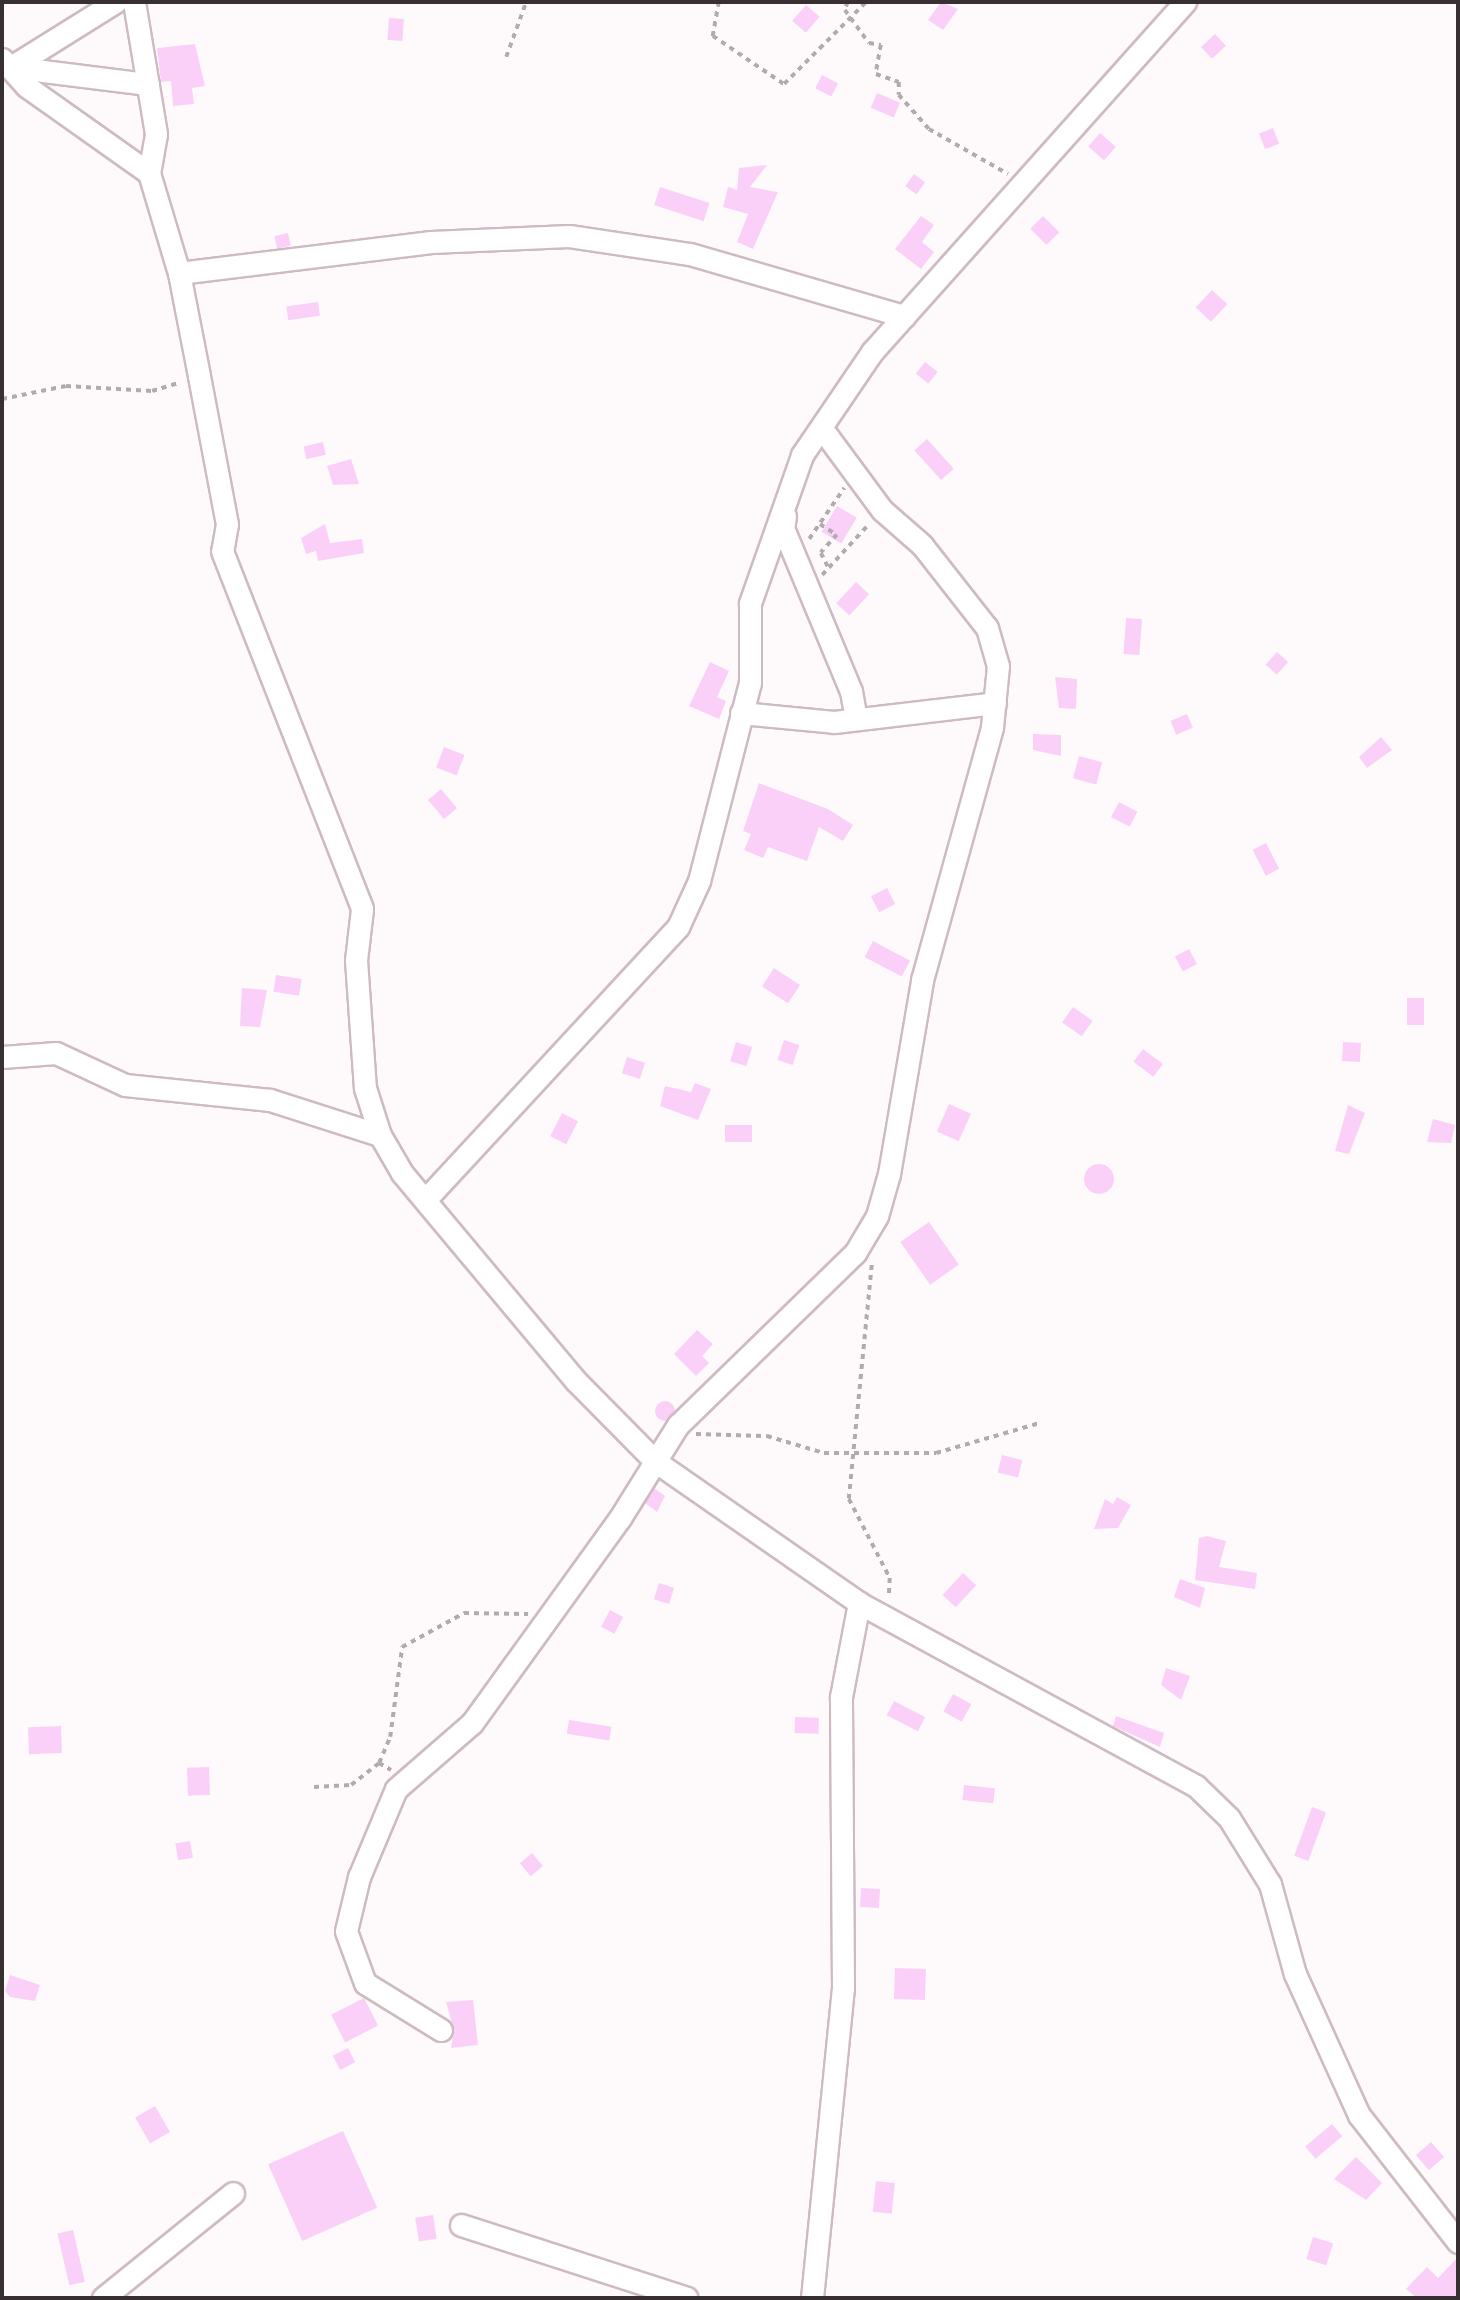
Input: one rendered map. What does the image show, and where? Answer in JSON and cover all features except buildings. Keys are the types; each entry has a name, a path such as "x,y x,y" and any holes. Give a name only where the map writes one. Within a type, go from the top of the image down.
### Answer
{"street":[{"path":"7,64 115,2"},
{"path":"134,2 156,134 149,173 179,272 227,524 222,551 362,909 356,960 365,1088 380,1135 426,1199 576,1381 655,1461 859,1603 1196,1786 1229,1818 1270,1884 1295,1975 1359,2115 1458,2242"},
{"path":"426,1199 678,927 699,881 750,684 750,603 802,455 872,352 1185,2"},
{"path":"7,64 148,84"},
{"path":"7,64 26,86 149,173"},
{"path":"179,272 431,242 569,236 690,254 904,316"},
{"path":"440,2030 365,1983 346,1931 356,1890 396,1789 472,1723 673,1433 863,1240 889,1174 922,980 995,703 998,666 987,628 922,545 883,510 854,475 822,429"},
{"path":"786,503 783,528 806,589 851,691 856,718"},
{"path":"741,713 834,722 995,703"},
{"path":"2,1057 56,1053 125,1085 270,1100 380,1135"},
{"path":"812,2298 843,1988 841,1697 859,1603"},
{"path":"103,2298 233,2193"},
{"path":"461,2225 687,2298"}],"path":[{"path":"506,57 526,2"},
{"path":"719,2 713,36 784,84 820,42 852,20 866,2"},
{"path":"848,2 845,10 869,43 881,45 876,74 899,82 900,95 929,129 1023,182"},
{"path":"2,399 66,386 152,391 199,376"},
{"path":"795,560 854,475"},
{"path":"806,589 829,569 883,510"},
{"path":"820,524 837,535 821,554 829,569"},
{"path":"863,1240 874,1251 849,1499 893,1590 881,1616"},
{"path":"673,1433 767,1436 824,1453 936,1453 1040,1423"},
{"path":"314,1787 351,1785 379,1763 390,1737 402,1647 464,1613 547,1617"}]}
